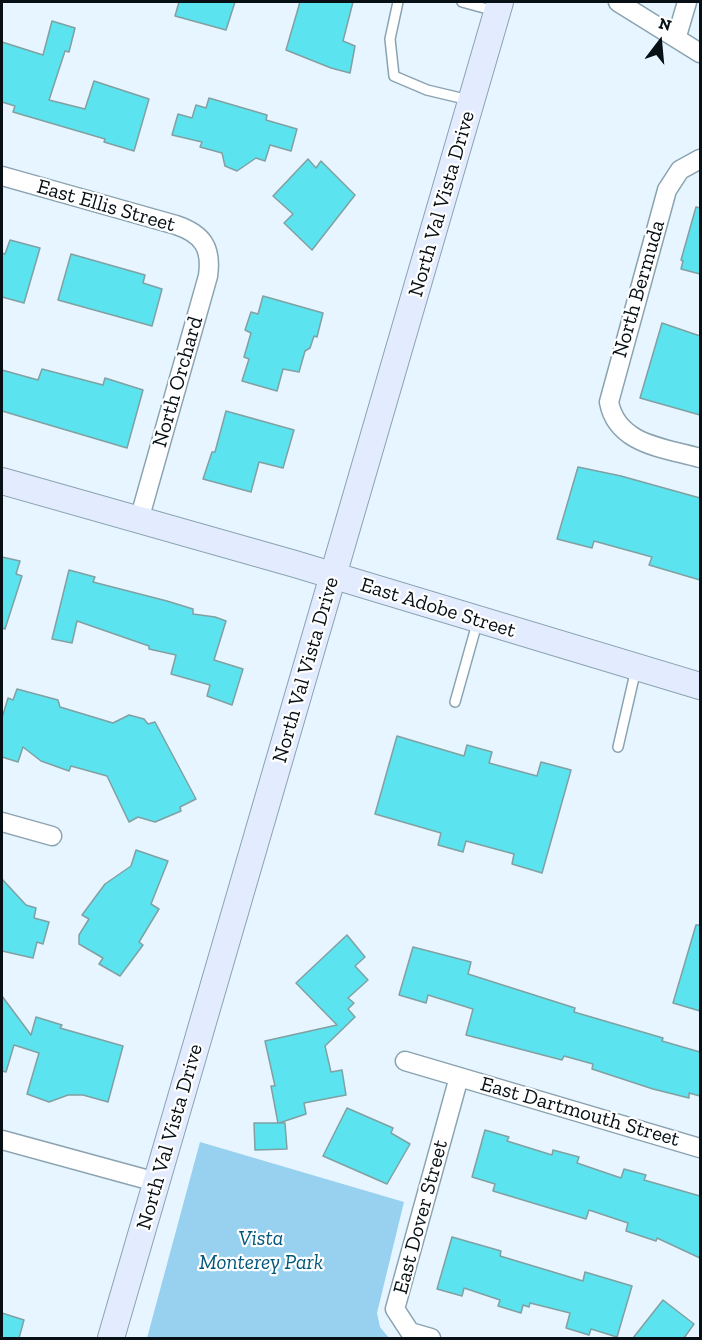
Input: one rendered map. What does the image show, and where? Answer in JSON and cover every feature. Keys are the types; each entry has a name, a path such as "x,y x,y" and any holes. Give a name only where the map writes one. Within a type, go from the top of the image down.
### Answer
{"main road":[{"name":"North Val Vista Drive","path":"111,1338 499,6"},
{"name":"East Adobe Street","path":"2,481 334,576 700,686"}],"street":[{"path":"618,2 677,36 700,53"},
{"path":"677,36 687,2"},
{"name":"North Bermuda","path":"694,161 675,175 667,190 610,393 611,411 621,429 638,440 700,458"},
{"name":"East Ellis Street","path":"2,176 176,225 198,235 206,243"},
{"name":"North Orchard","path":"139,520 208,276 209,254 206,243"},
{"path":"2,822 52,836"},
{"name":"East Dartmouth Street","path":"405,1061 700,1148"},
{"name":"East Dover Street","path":"431,1338 410,1332 395,1309 459,1077"},
{"path":"2,1140 156,1182"}],"lane":[{"path":"398,2 390,39 394,76 427,90 472,101"},
{"path":"462,2 499,6"},
{"path":"455,702 478,620"},
{"path":"618,747 637,667"}],"green space":[{"name":"Vista Monterey Park","path":"200,1142 404,1202 377,1313 380,1327 389,1338 147,1338"}],"building":[{"path":"179,2 235,2 226,30 175,16"},
{"path":"300,2 353,2 343,41 355,46 350,73 286,50"},
{"path":"52,21 75,28 69,52 65,51 49,100 85,109 94,81 149,99 134,151 104,142 105,139 13,112 15,106 2,102 2,42 43,55"},
{"path":"209,98 267,115 266,120 297,129 291,151 270,145 265,161 256,158 237,171 225,166 222,153 200,147 202,142 172,135 178,114 192,118 196,105 206,108"},
{"path":"308,159 316,168 321,161 355,195 312,250 284,223 293,214 273,196"},
{"path":"696,207 700,208 700,274 681,269 683,261 681,260"},
{"path":"10,240 40,248 24,303 2,297 2,253 5,254"},
{"path":"71,254 145,275 143,283 162,289 152,326 58,300"},
{"path":"263,296 323,313 317,337 314,336 310,348 305,351 299,372 283,369 277,391 242,381 249,359 244,357 251,333 245,330 251,312 258,314"},
{"path":"662,323 700,336 700,415 640,398"},
{"path":"42,369 103,385 105,378 143,390 127,448 2,411 2,370 38,380"},
{"path":"226,411 294,430 283,468 259,462 251,492 203,479 212,452 215,452"},
{"path":"578,467 621,476 700,498 700,580 649,565 652,557 594,541 592,548 557,539"},
{"path":"2,557 20,561 16,574 22,576 5,629 2,628"},
{"path":"69,570 95,577 93,582 167,601 193,609 193,614 226,621 214,660 243,669 232,705 207,696 210,685 171,674 176,655 149,649 149,646 77,621 72,643 52,639"},
{"path":"17,689 58,700 60,707 113,723 129,715 144,719 148,724 155,722 196,799 180,807 181,811 155,822 138,817 129,822 107,776 71,766 69,771 41,761 23,747 18,762 2,757 2,718 8,698 13,700"},
{"path":"397,736 464,756 467,745 492,752 489,763 537,776 541,762 571,770 542,873 512,864 514,854 466,841 463,852 438,845 441,833 375,814"},
{"path":"136,850 168,861 151,904 159,909 139,942 143,945 120,976 99,964 103,958 79,944 79,935 89,919 82,915 105,884 131,866"},
{"path":"2,879 26,905 36,908 34,918 49,922 43,944 37,942 33,958 2,951"},
{"path":"696,925 700,925 700,1011 673,1003"},
{"path":"347,935 365,957 355,966 368,980 348,998 354,1003 348,1009 355,1017 325,1046 331,1072 342,1070 346,1095 304,1103 306,1114 279,1123 285,1123 287,1149 255,1150 254,1123 278,1123 271,1086 275,1086 265,1041 337,1025 296,983"},
{"path":"413,947 471,962 468,974 575,1008 574,1012 663,1038 662,1041 700,1052 700,1096 689,1093 689,1098 653,1089 592,1069 593,1064 564,1056 562,1060 466,1035 473,1009 428,995 426,1003 399,995"},
{"path":"2,996 31,1035 36,1017 62,1025 60,1028 123,1046 108,1102 83,1095 68,1095 49,1102 27,1094 39,1053 14,1045 6,1072 2,1071"},
{"path":"347,1108 393,1128 391,1133 410,1144 387,1184 323,1156"},
{"path":"485,1130 509,1137 507,1141 552,1155 553,1150 579,1157 577,1163 621,1178 624,1169 646,1175 644,1180 700,1196 700,1258 657,1238 656,1241 626,1231 628,1223 589,1210 586,1219 493,1191 495,1184 472,1177"},
{"path":"452,1237 501,1251 500,1256 583,1281 585,1272 632,1286 617,1337 591,1329 589,1335 566,1328 570,1313 530,1303 529,1307 523,1305 521,1313 498,1306 500,1300 464,1288 462,1296 437,1289"},
{"path":"663,1300 694,1324 684,1338 633,1338"},
{"path":"2,1313 24,1320 19,1338 2,1338"}]}
